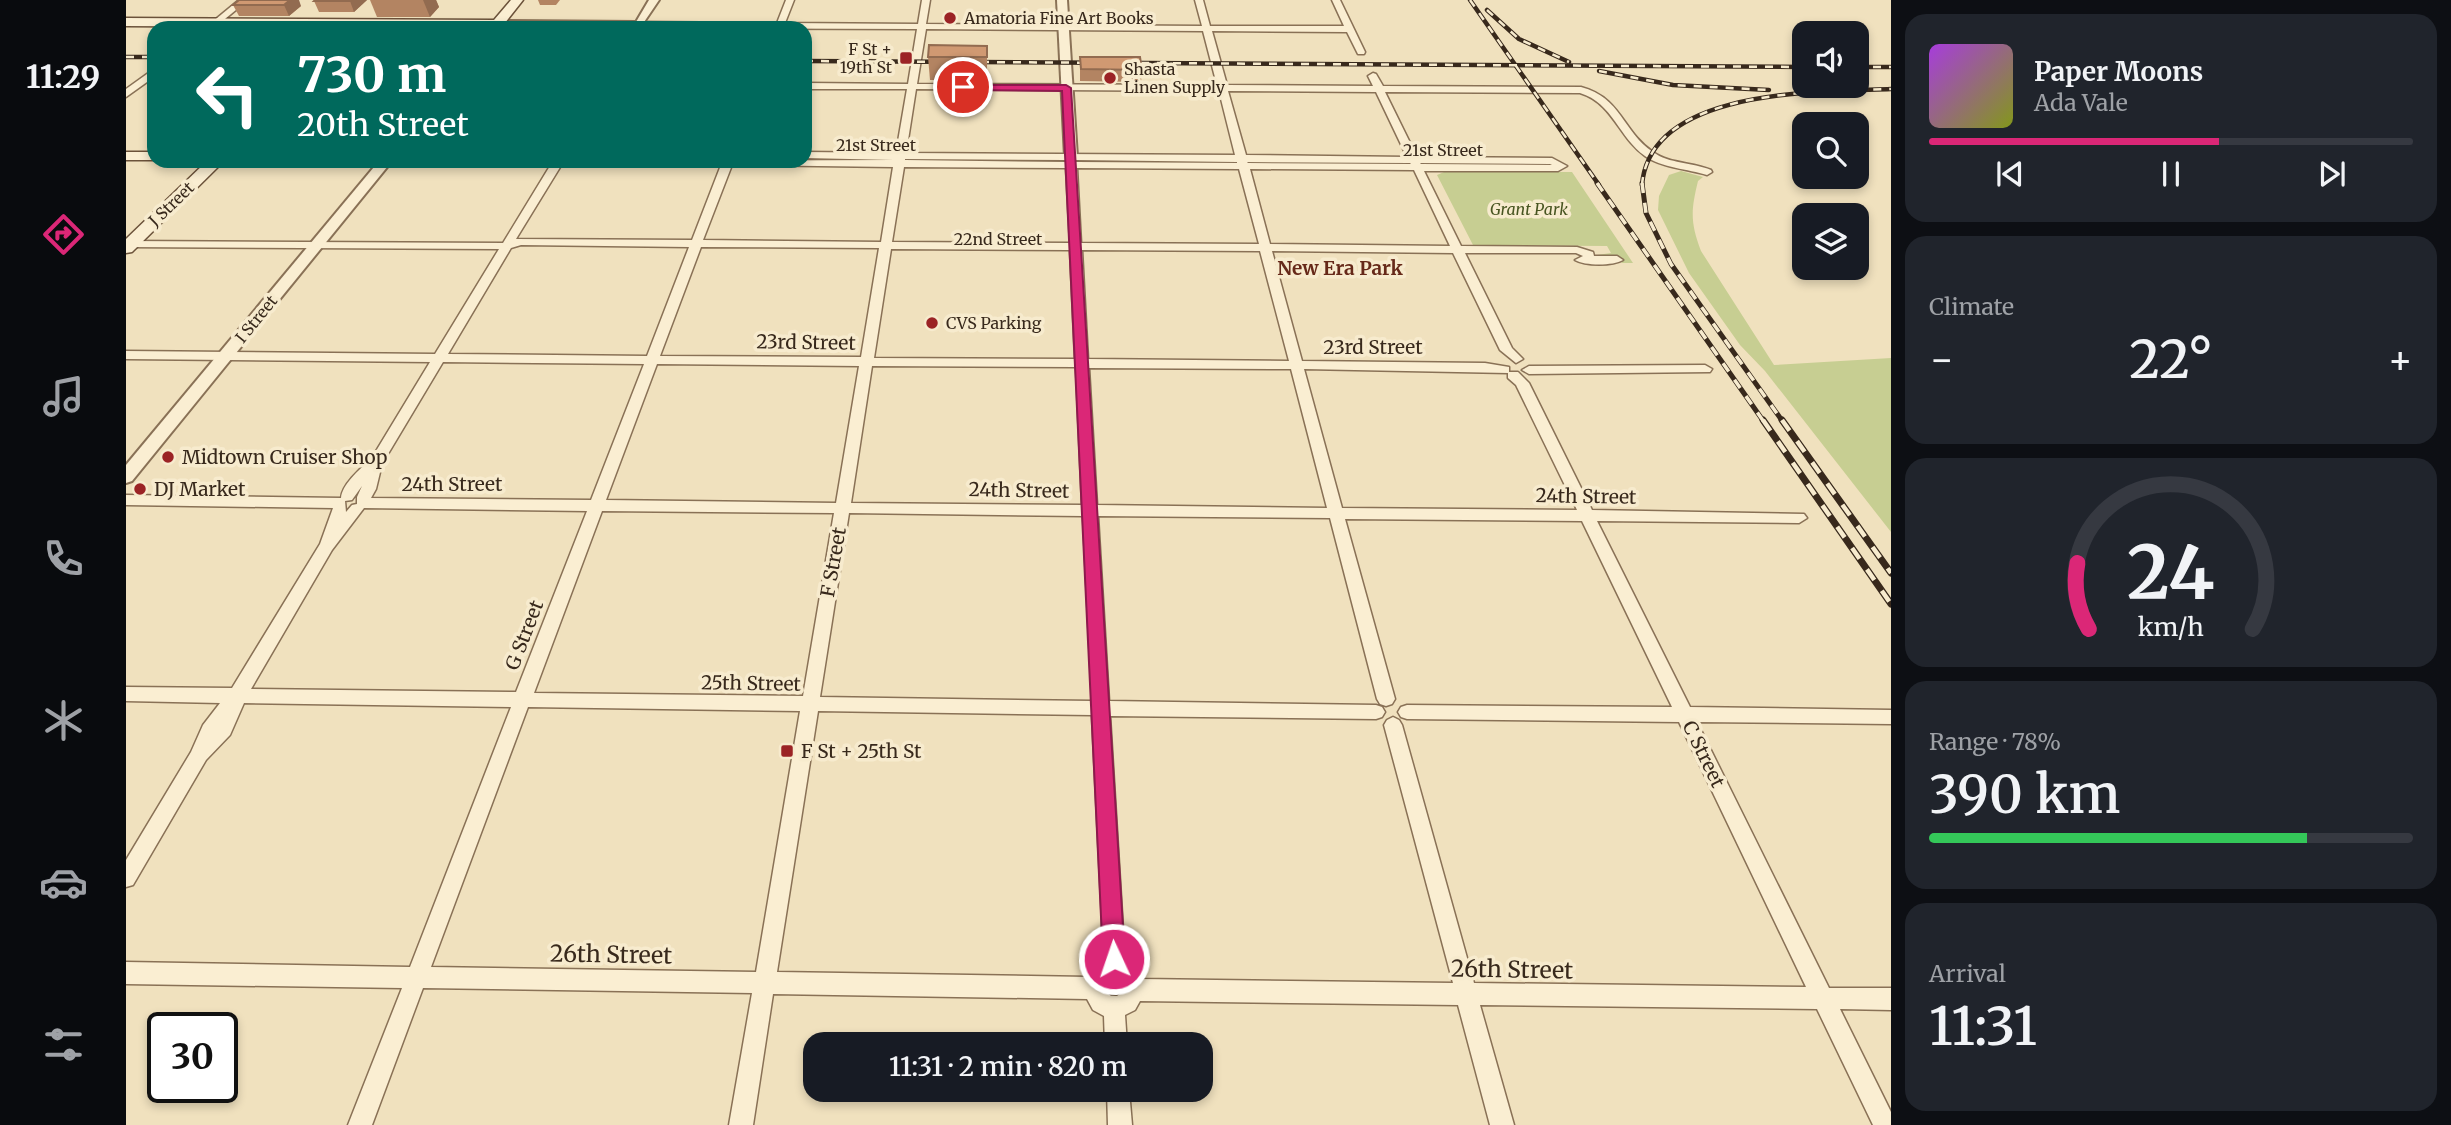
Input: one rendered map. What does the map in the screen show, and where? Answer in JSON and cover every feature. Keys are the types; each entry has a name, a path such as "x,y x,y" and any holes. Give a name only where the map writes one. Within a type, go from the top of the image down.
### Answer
{"main road":[{"path":"500,21 517,0"},
{"path":"360,21 374,8"},
{"path":"126,22 147,23"},
{"path":"126,156 147,156"},
{"name":"J Street","path":"127,245 209,168"}],"street":[{"path":"218,21 244,0"},
{"path":"641,21 654,0"},
{"path":"782,21 790,0"},
{"name":"F Street","path":"741,1125 926,0"},
{"path":"1062,0 1115,971"},
{"path":"1199,0 1337,513 1381,706 1381,719 1891,717"},
{"path":"1336,0 1362,52"},
{"path":"812,27 1350,29"},
{"name":"C Street","path":"1373,76 1885,1125"},
{"path":"126,94 147,78"},
{"path":"126,83 147,83"},
{"path":"812,86 1224,92 1574,90 1595,94 1606,102 1650,155 1669,163 1691,166 1707,172"},
{"name":"21st Street","path":"812,155 900,160"},
{"name":"21st Street","path":"812,161 1501,164"},
{"name":"I Street","path":"126,477 380,168"},
{"path":"126,878 200,754 216,743 233,713 237,696 555,168"},
{"name":"G Street","path":"360,1125 726,168"},
{"name":"22nd Street","path":"127,245 506,246 514,251 695,248 1580,255 1617,260"},
{"name":"23rd Street","path":"126,355 1704,369"},
{"name":"24th Street","path":"126,500 1799,517"},
{"name":"25th Street","path":"126,694 1100,708 1381,706"},
{"path":"1400,719 1502,1125"},
{"path":"1115,971 1128,977 1133,990 1128,1003 1114,1008 1101,1001 1096,988 1102,975 1115,971"},
{"name":"26th Street","path":"126,973 1096,988"},
{"name":"26th Street","path":"1133,990 1891,999"},
{"path":"1114,1008 1115,1032"},
{"path":"1119,1102 1120,1125"}],"green space":[{"path":"1681,171 1703,177 1698,181 1693,216 1701,251 1774,365 1891,358 1891,532 1765,371 1740,345 1689,273 1658,210 1659,196 1669,175"},
{"name":"Grant Park","path":"1444,172 1572,172 1633,263 1622,263 1618,257 1597,255 1611,253 1607,246 1473,245 1437,175"}],"building":[{"path":"239,0 290,0 284,5 233,5"},
{"path":"315,0 351,0 314,1"},
{"path":"929,45 987,46 987,57 928,57"},
{"path":"1080,57 1140,57 1142,70 1081,69"}],"railway":[{"path":"1470,0 1516,65"},
{"path":"1487,10 1519,39 1569,62"},
{"path":"126,57 147,57"},
{"path":"812,61 1516,65"},
{"path":"1516,65 1792,67"},
{"path":"1516,65 1599,185"},
{"path":"1869,67 1891,67"},
{"path":"1599,71 1673,85 1769,90"},
{"path":"1642,184 1652,153 1674,129 1706,112 1743,101 1784,95 1891,89"},
{"path":"1597,183 1764,422"},
{"path":"1642,184 1646,213 1671,264 1783,422"},
{"path":"1763,420 1891,604"},
{"path":"1782,420 1891,573"}],"place":[{"name":"Amatoria Fine Art Books","path":"950,18"},
{"name":"F St + 19th St","path":"906,58"},
{"name":"Shasta Linen Supply","path":"1110,78"},
{"name":"CVS Parking","path":"932,323"},
{"name":"Midtown Cruiser Shop","path":"168,457"},
{"name":"DJ Market","path":"140,489"},
{"name":"F St + 25th St","path":"787,751"}],"district":[{"name":"New Era Park","path":"1340,268"}],"route":[{"path":"963,87 1066,88 1114,959"}]}
